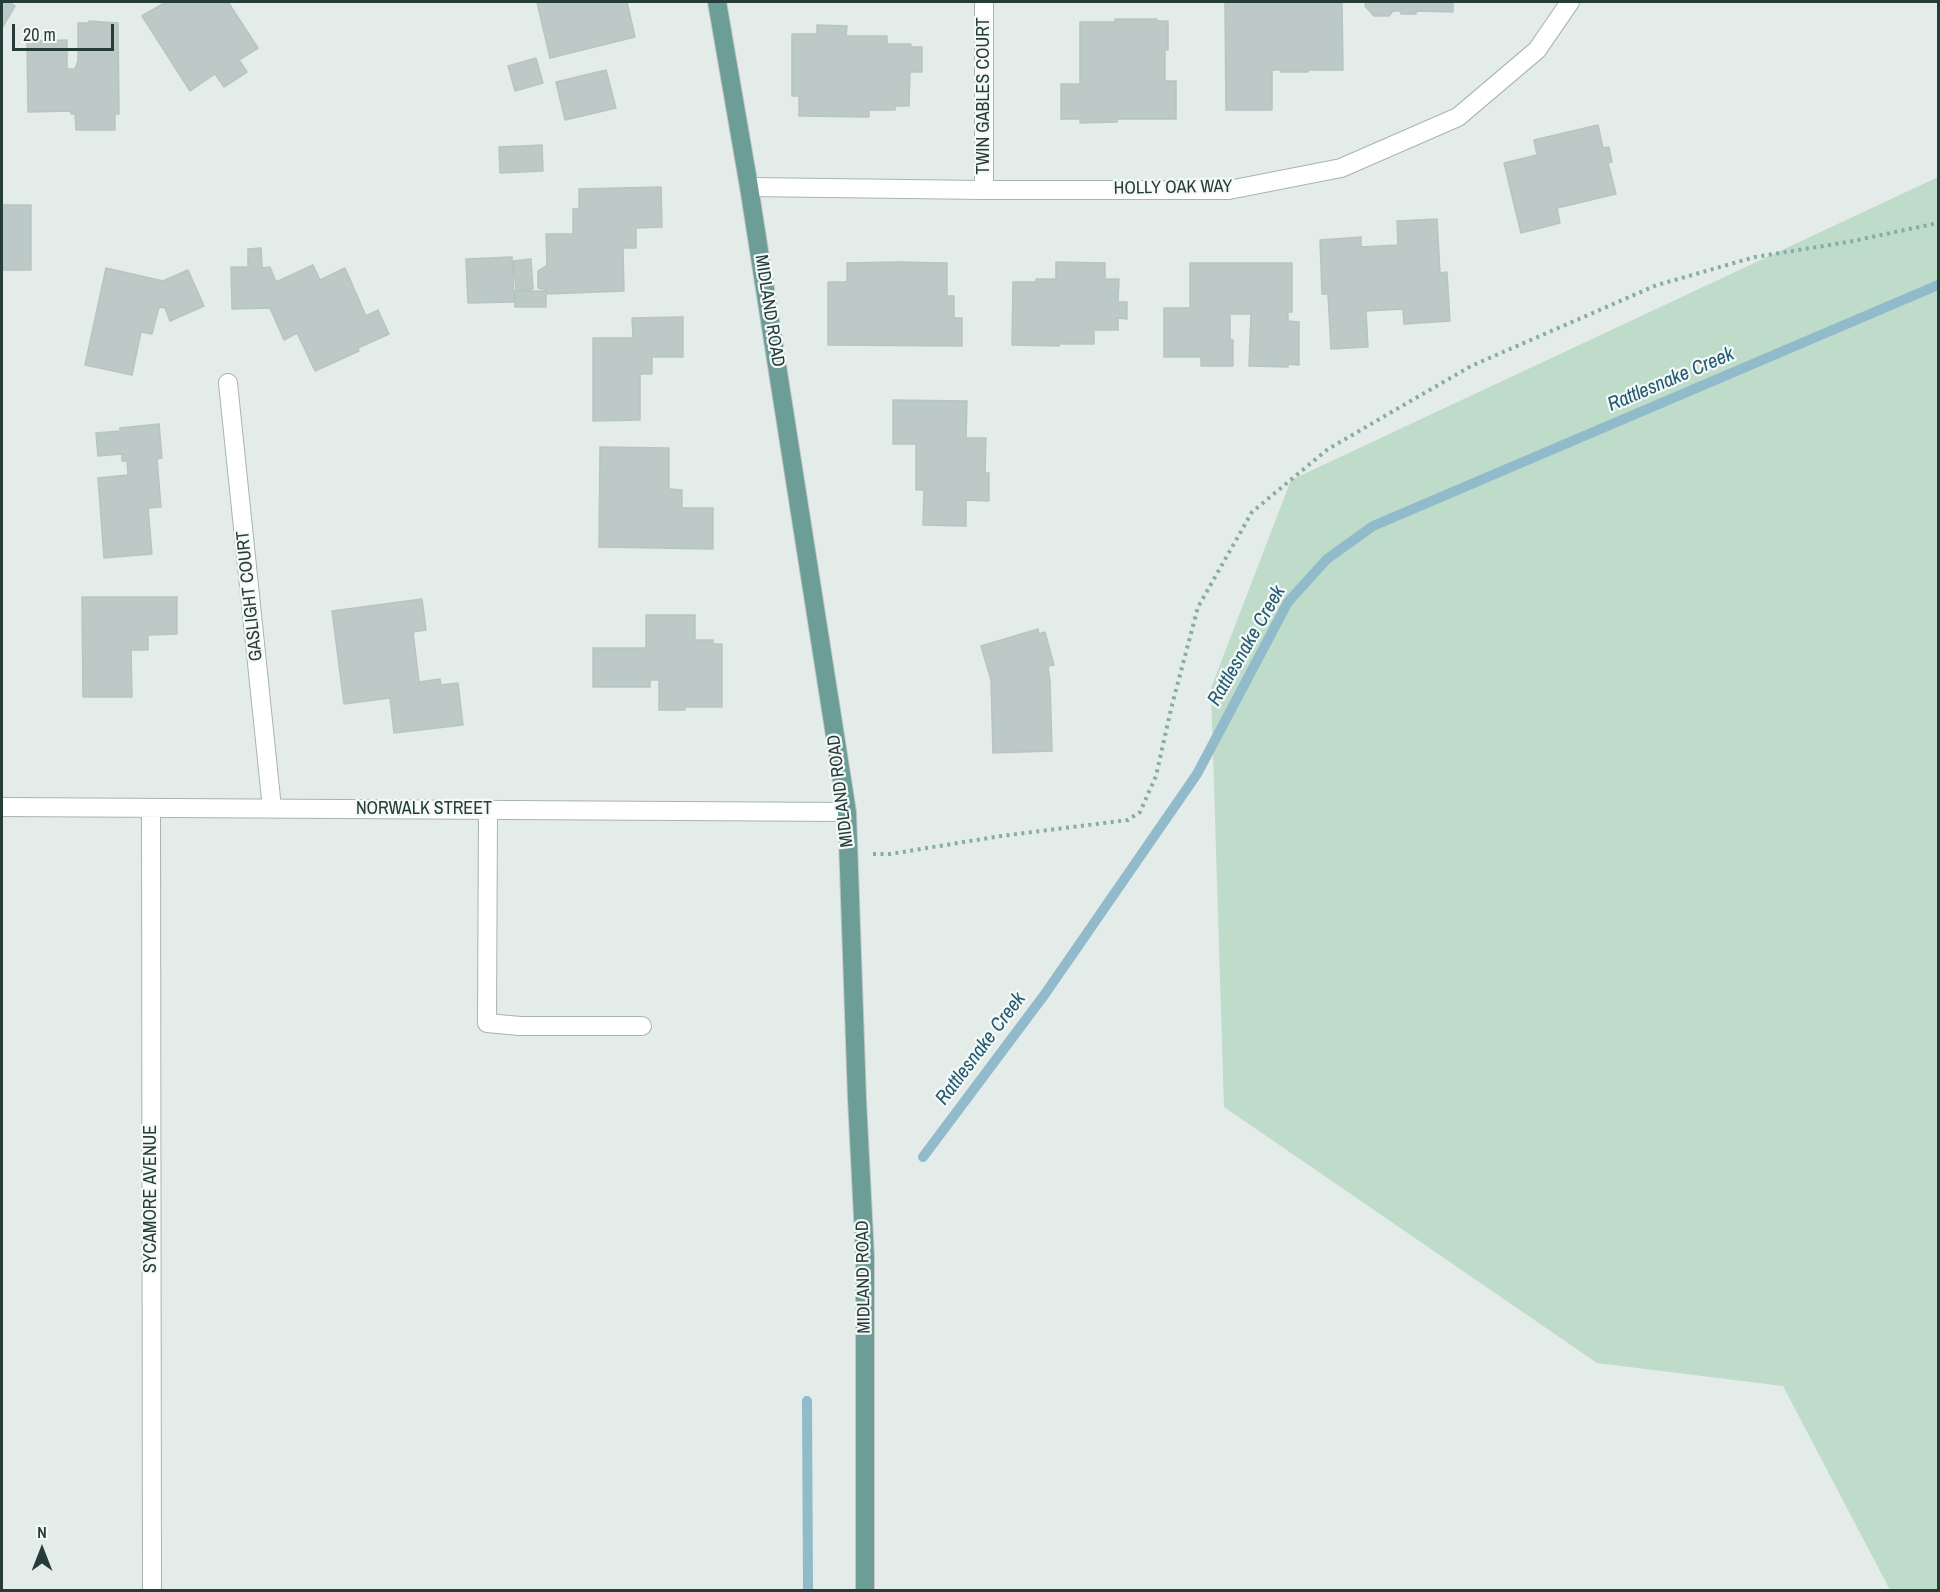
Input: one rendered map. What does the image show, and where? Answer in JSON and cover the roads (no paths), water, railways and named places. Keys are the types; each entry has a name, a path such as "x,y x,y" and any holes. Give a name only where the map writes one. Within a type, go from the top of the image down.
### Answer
{"main road":[{"name":"MIDLAND ROAD","path":"717,2 749,187 847,812 856,1099 865,1257 865,1590"}],"street":[{"name":"TWIN GABLES COURT","path":"984,2 984,190"},
{"name":"HOLLY OAK WAY","path":"749,187 1228,190 1341,168 1458,117 1537,50 1570,2"},
{"name":"GASLIGHT COURT","path":"228,383 272,808"},
{"name":"NORWALK STREET","path":"2,807 847,812"},
{"name":"SYCAMORE AVENUE","path":"151,808 152,1590"},
{"path":"488,810 487,1023 519,1026 642,1026"}],"waterway":[{"name":"Rattlesnake Creek","path":"923,1157 1045,994 1197,774 1288,602 1327,559 1373,526 1938,285"},
{"name":"Rattlesnake Creek","path":"807,1401 808,1590"}]}
